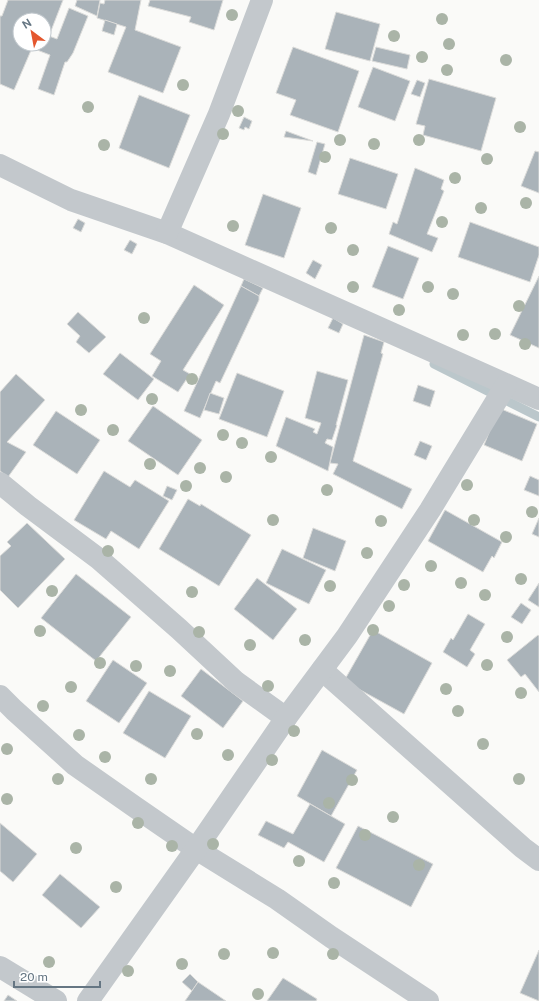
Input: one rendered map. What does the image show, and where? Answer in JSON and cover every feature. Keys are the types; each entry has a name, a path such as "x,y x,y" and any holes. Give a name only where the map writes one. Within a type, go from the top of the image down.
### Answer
{"street":[{"path":"167,233 219,114 262,0"},
{"path":"0,165 71,200 167,233 539,399"},
{"path":"88,1001 196,849 286,718 347,636 430,510 506,385"},
{"path":"0,483 99,559 179,629 236,682 286,718"},
{"path":"322,670 523,848 539,860"},
{"path":"0,696 75,765 196,849 277,899 331,937 428,1001"},
{"path":"0,967 56,1001"}],"building":[{"path":"8,0 63,0 52,28 52,12 12,12 12,52 30,52 14,90 0,84 0,16 2,16"},
{"path":"77,0 100,0 97,16 75,6"},
{"path":"105,0 141,0 135,30 181,47 163,93 108,72 126,27 97,18 100,3 104,4"},
{"path":"150,0 223,0 214,30 189,22 191,17 148,6"},
{"path":"69,8 88,16 73,53 67,62 65,62 54,95 38,89 50,55 42,52 52,52 52,37 57,39"},
{"path":"336,12 380,24 370,61 325,49"},
{"path":"105,20 117,24 114,35 102,31"},
{"path":"293,47 359,71 338,132 290,115 296,100 276,93"},
{"path":"376,47 410,55 407,69 372,61"},
{"path":"373,67 410,81 395,121 358,107"},
{"path":"429,79 496,98 481,151 423,135 425,126 416,124"},
{"path":"417,80 425,83 420,97 411,94"},
{"path":"139,95 190,115 169,168 119,148"},
{"path":"244,117 252,121 249,129 245,127 244,130 239,128"},
{"path":"286,131 313,141 284,137"},
{"path":"317,142 325,144 316,175 308,172"},
{"path":"535,151 539,152 539,193 521,186"},
{"path":"350,158 398,174 386,209 338,194"},
{"path":"415,168 444,180 441,189 444,191 427,234 438,238 432,252 389,234 393,222 397,224"},
{"path":"263,194 301,208 284,258 245,245"},
{"path":"78,219 85,223 81,232 73,228"},
{"path":"470,222 539,247 539,255 530,282 458,257"},
{"path":"130,240 137,244 132,254 124,250"},
{"path":"388,246 419,258 403,299 372,287"},
{"path":"313,260 322,265 315,279 306,273"},
{"path":"539,276 539,348 510,335"},
{"path":"244,279 263,288 259,296 241,286"},
{"path":"194,285 224,305 183,370 190,374 178,392 152,376 161,361 150,354"},
{"path":"241,286 259,296 259,300 220,383 216,381 200,418 184,411"},
{"path":"78,312 106,337 89,353 76,342 80,336 67,324"},
{"path":"333,318 343,324 339,333 328,328"},
{"path":"364,335 384,342 381,353 383,354 353,461 412,489 402,509 333,474 338,464 330,463"},
{"path":"120,353 154,379 138,400 103,374"},
{"path":"317,371 348,380 332,440 327,439 325,443 333,447 328,471 276,446 286,417 315,429 313,432 317,434 321,423 305,418"},
{"path":"237,373 284,391 267,437 219,419"},
{"path":"16,374 45,400 7,442 26,452 8,477 0,471 0,392"},
{"path":"418,385 435,391 430,407 413,401"},
{"path":"210,393 224,398 219,414 204,410"},
{"path":"153,406 202,440 178,475 128,441"},
{"path":"499,408 537,424 522,461 484,445"},
{"path":"56,411 100,440 77,474 33,445"},
{"path":"420,441 432,446 426,460 414,455"},
{"path":"104,471 130,487 135,480 169,501 139,549 111,531 106,539 74,520"},
{"path":"530,476 539,480 539,496 524,490"},
{"path":"167,486 177,490 172,500 163,496"},
{"path":"188,499 200,506 201,504 251,535 219,586 159,549"},
{"path":"445,510 502,542 494,558 492,556 483,572 428,541"},
{"path":"539,518 539,537 532,534"},
{"path":"27,523 65,559 18,608 0,590 0,556 11,546 7,542"},
{"path":"313,528 346,541 335,571 303,558"},
{"path":"282,549 326,570 309,604 266,583"},
{"path":"76,574 131,617 96,661 41,618"},
{"path":"257,578 297,609 273,640 234,609"},
{"path":"539,583 539,607 528,600"},
{"path":"521,603 531,610 522,624 511,617"},
{"path":"468,614 485,624 470,650 475,654 467,667 443,652 451,638 453,640"},
{"path":"373,630 432,663 404,714 344,681"},
{"path":"538,635 539,692 525,674 521,677 507,660"},
{"path":"113,660 147,683 119,723 86,701"},
{"path":"201,669 243,701 223,728 181,696"},
{"path":"149,691 191,716 165,758 123,733"},
{"path":"322,750 357,770 331,816 297,796"},
{"path":"310,804 345,824 324,862 288,842 284,848 258,835 266,821 293,834"},
{"path":"0,823 37,854 13,882 0,871"},
{"path":"358,826 433,864 411,907 336,868"},
{"path":"60,874 100,907 81,928 42,895"},
{"path":"539,950 539,1001 520,993"},
{"path":"190,974 198,982 192,991 182,982"},
{"path":"283,978 317,999 316,1001 267,1001"},
{"path":"198,982 226,1001 185,1001"},
{"path":"8,995 17,1001 4,1001"}],"waterway":[{"path":"434,364 539,417"}]}
